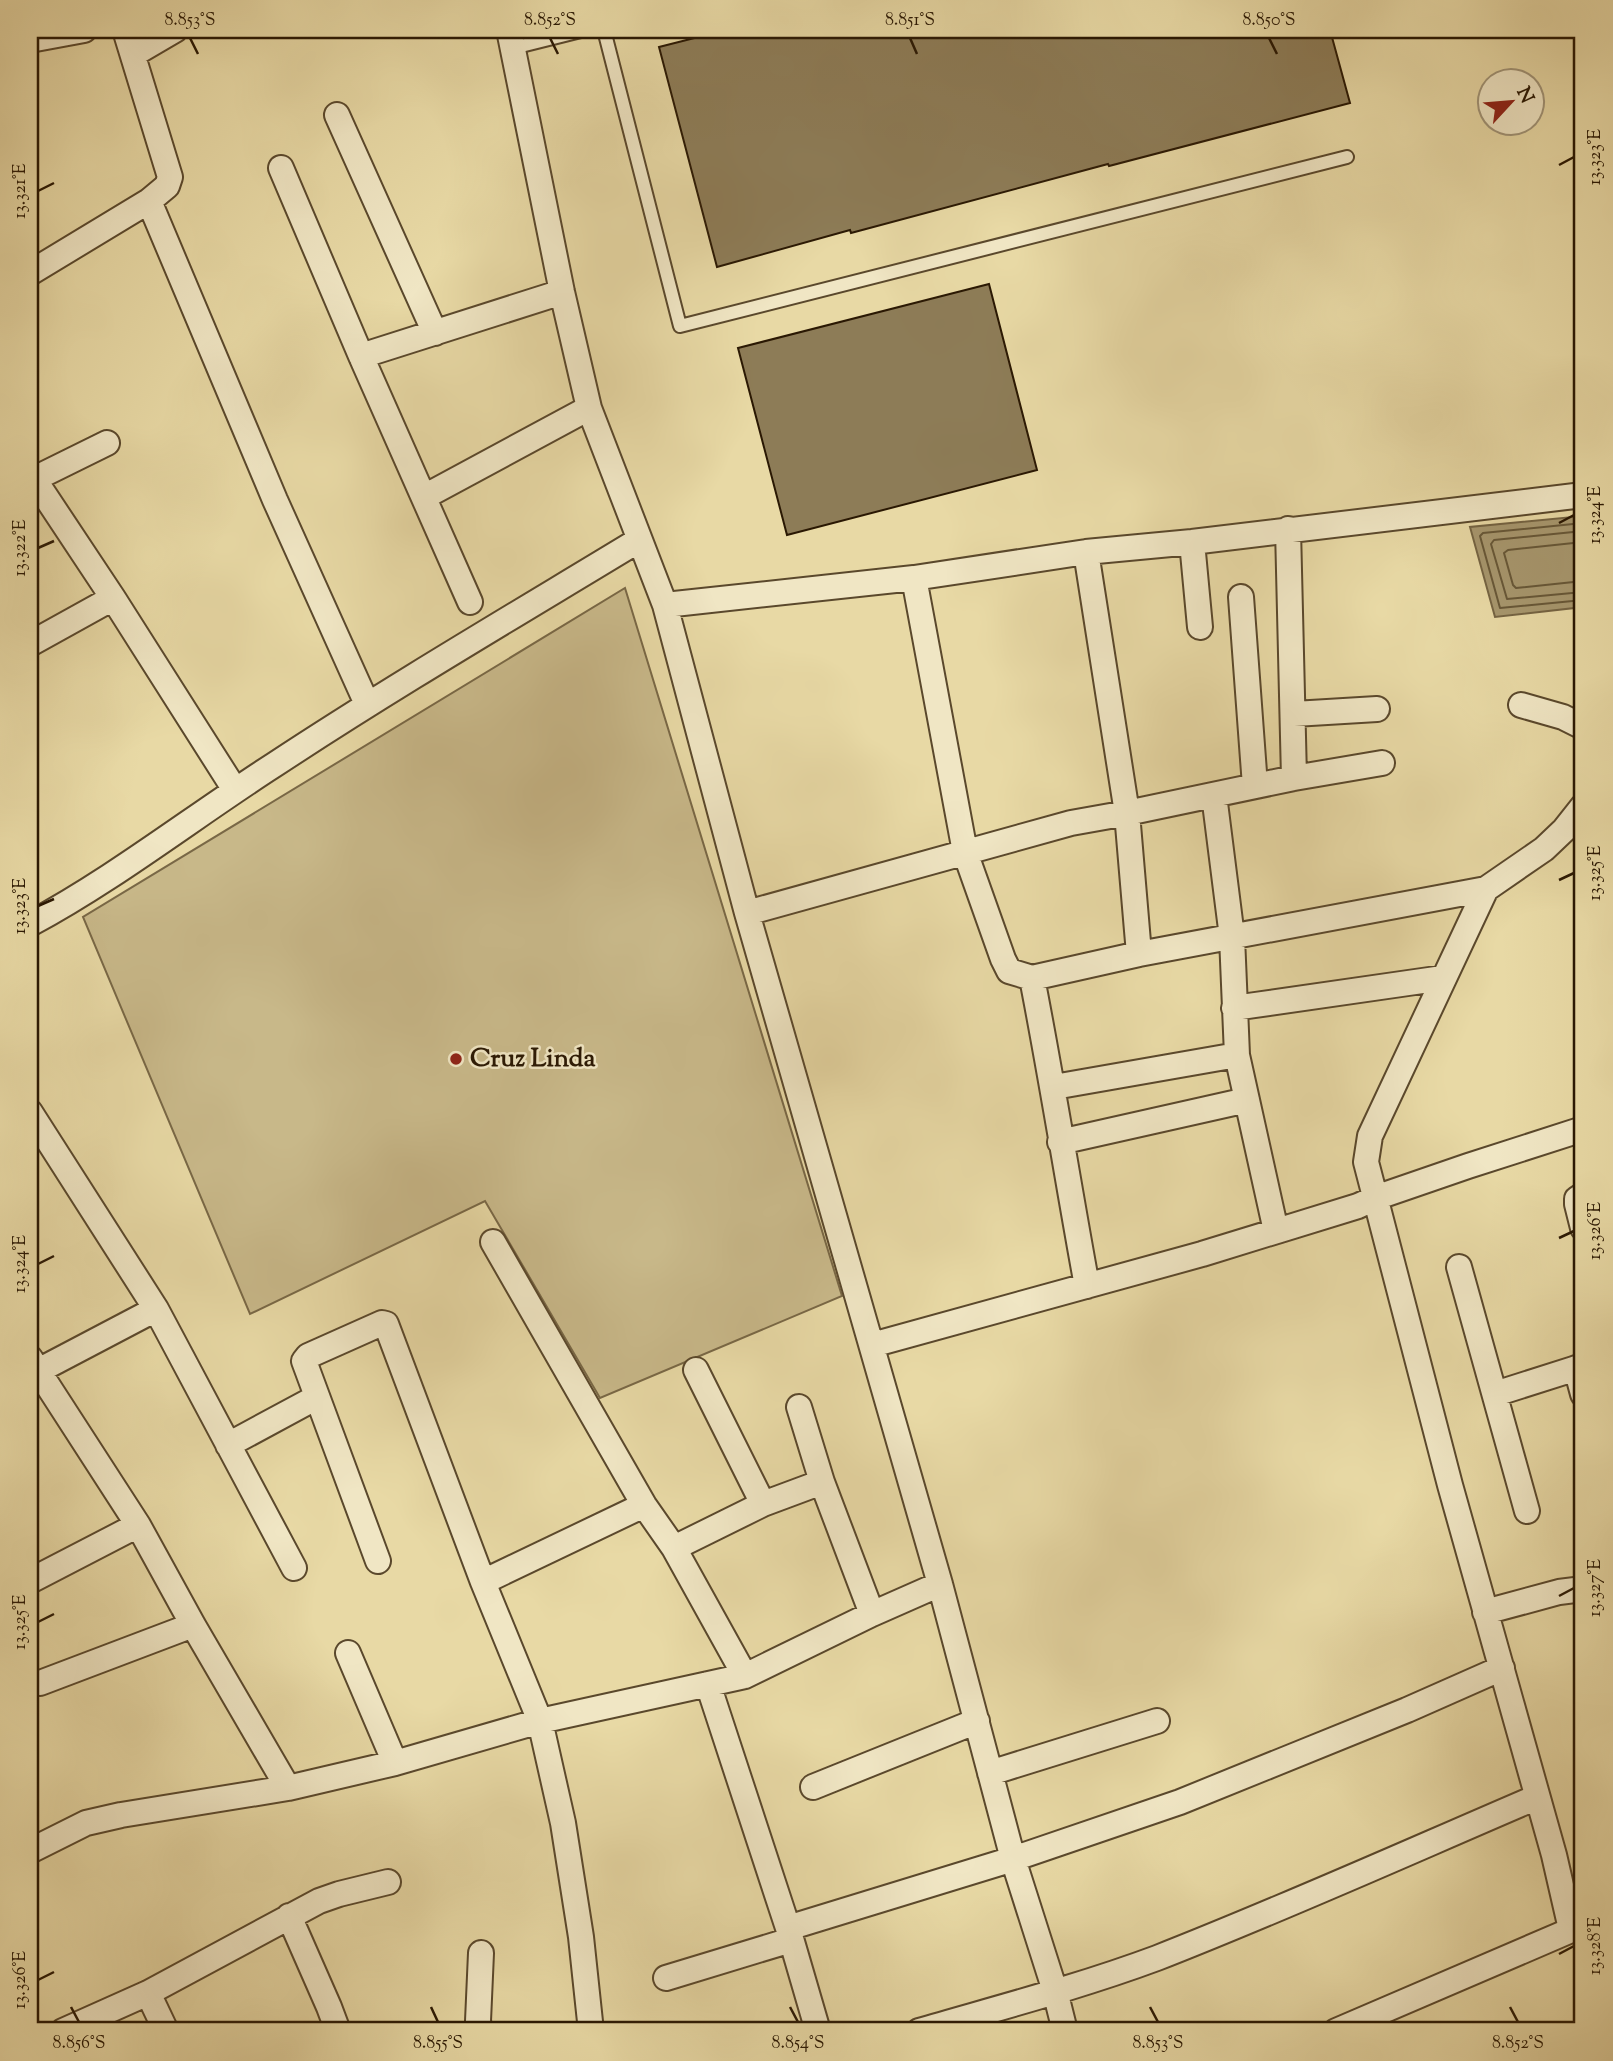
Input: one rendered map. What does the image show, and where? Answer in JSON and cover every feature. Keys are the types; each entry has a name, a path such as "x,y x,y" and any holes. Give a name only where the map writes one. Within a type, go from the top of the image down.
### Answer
{"street":[{"path":"30,40 84,30"},
{"path":"30,273 149,201 167,186 170,177 125,30"},
{"path":"134,54 176,30"},
{"path":"511,39 562,292 589,408 665,605 747,913 940,1584 1013,1859 1065,2031"},
{"path":"337,115 435,332"},
{"path":"281,168 470,602"},
{"path":"149,201 275,500 367,704"},
{"path":"361,356 562,292"},
{"path":"424,497 589,408"},
{"path":"107,443 31,478 113,598 234,790"},
{"path":"665,605 914,578 1086,552 1583,495"},
{"path":"1288,529 1294,778"},
{"path":"30,924 65,905 367,704 639,540"},
{"path":"1192,541 1200,627"},
{"path":"1086,552 1127,813 1139,954"},
{"path":"914,578 965,852 1009,971 1032,978 1139,954 1486,890 1544,849 1583,806"},
{"path":"1241,597 1255,786"},
{"path":"30,644 113,598"},
{"path":"1521,705 1563,717 1583,727"},
{"path":"1294,715 1377,709"},
{"path":"747,913 1071,823 1381,763"},
{"path":"1214,795 1232,937 1237,1055 1276,1231"},
{"path":"1336,2031 1577,1927 1485,1612 1366,1162 1370,1136 1486,890"},
{"path":"1032,978 1054,1087 1060,1142 1087,1286"},
{"path":"1234,1008 1443,978"},
{"path":"1054,1087 1237,1055"},
{"path":"1060,1142 1247,1100"},
{"path":"30,1112 156,1309 294,1568"},
{"path":"872,1345 1276,1231 1358,1206 1583,1129"},
{"path":"1583,1195 1577,1199 1577,1205 1583,1228"},
{"path":"493,1242 644,1504 674,1548 745,1676"},
{"path":"1459,1267 1527,1511"},
{"path":"156,1309 33,1367 138,1525 288,1788"},
{"path":"378,1560 304,1360 386,1324 483,1582 540,1721 565,1835 581,1937 591,2031"},
{"path":"1494,1394 1579,1367 1583,1394"},
{"path":"696,1370 763,1504"},
{"path":"228,1445 317,1398"},
{"path":"799,1407 822,1482 872,1614"},
{"path":"674,1548 763,1504 822,1482"},
{"path":"483,1582 644,1504"},
{"path":"30,1581 138,1525"},
{"path":"30,1851 86,1823 288,1788 395,1763 540,1721 745,1676 940,1584"},
{"path":"1485,1612 1559,1592 1583,1589"},
{"path":"40,1683 193,1625"},
{"path":"348,1653 395,1763"},
{"path":"666,1978 1180,1802 1407,1710 1502,1668"},
{"path":"708,1684 790,1934 818,2031"},
{"path":"813,1787 977,1721"},
{"path":"990,1773 1157,1721"},
{"path":"919,2031 1154,1959 1537,1797"},
{"path":"63,2031 148,1993 329,1897 388,1882"},
{"path":"289,1916 338,2031"},
{"path":"480,2031 478,2021 481,1954"},
{"path":"148,1993 166,2031"}],"lane":[{"path":"511,39 585,30"},
{"path":"604,30 680,326 1347,157"}],"shaded area":[{"name":"Cruz Linda","path":"625,588 842,1296 600,1398 485,1201 250,1314 83,917"}],"water":[{"path":"1583,516 1583,607 1495,617 1470,527"}],"building":[{"path":"726,30 1330,30 1350,103 851,233 850,230 717,267 659,47"},
{"path":"989,284 1037,470 787,535 738,348"}],"place":[{"name":"Cruz Linda","path":"456,1059"}]}
